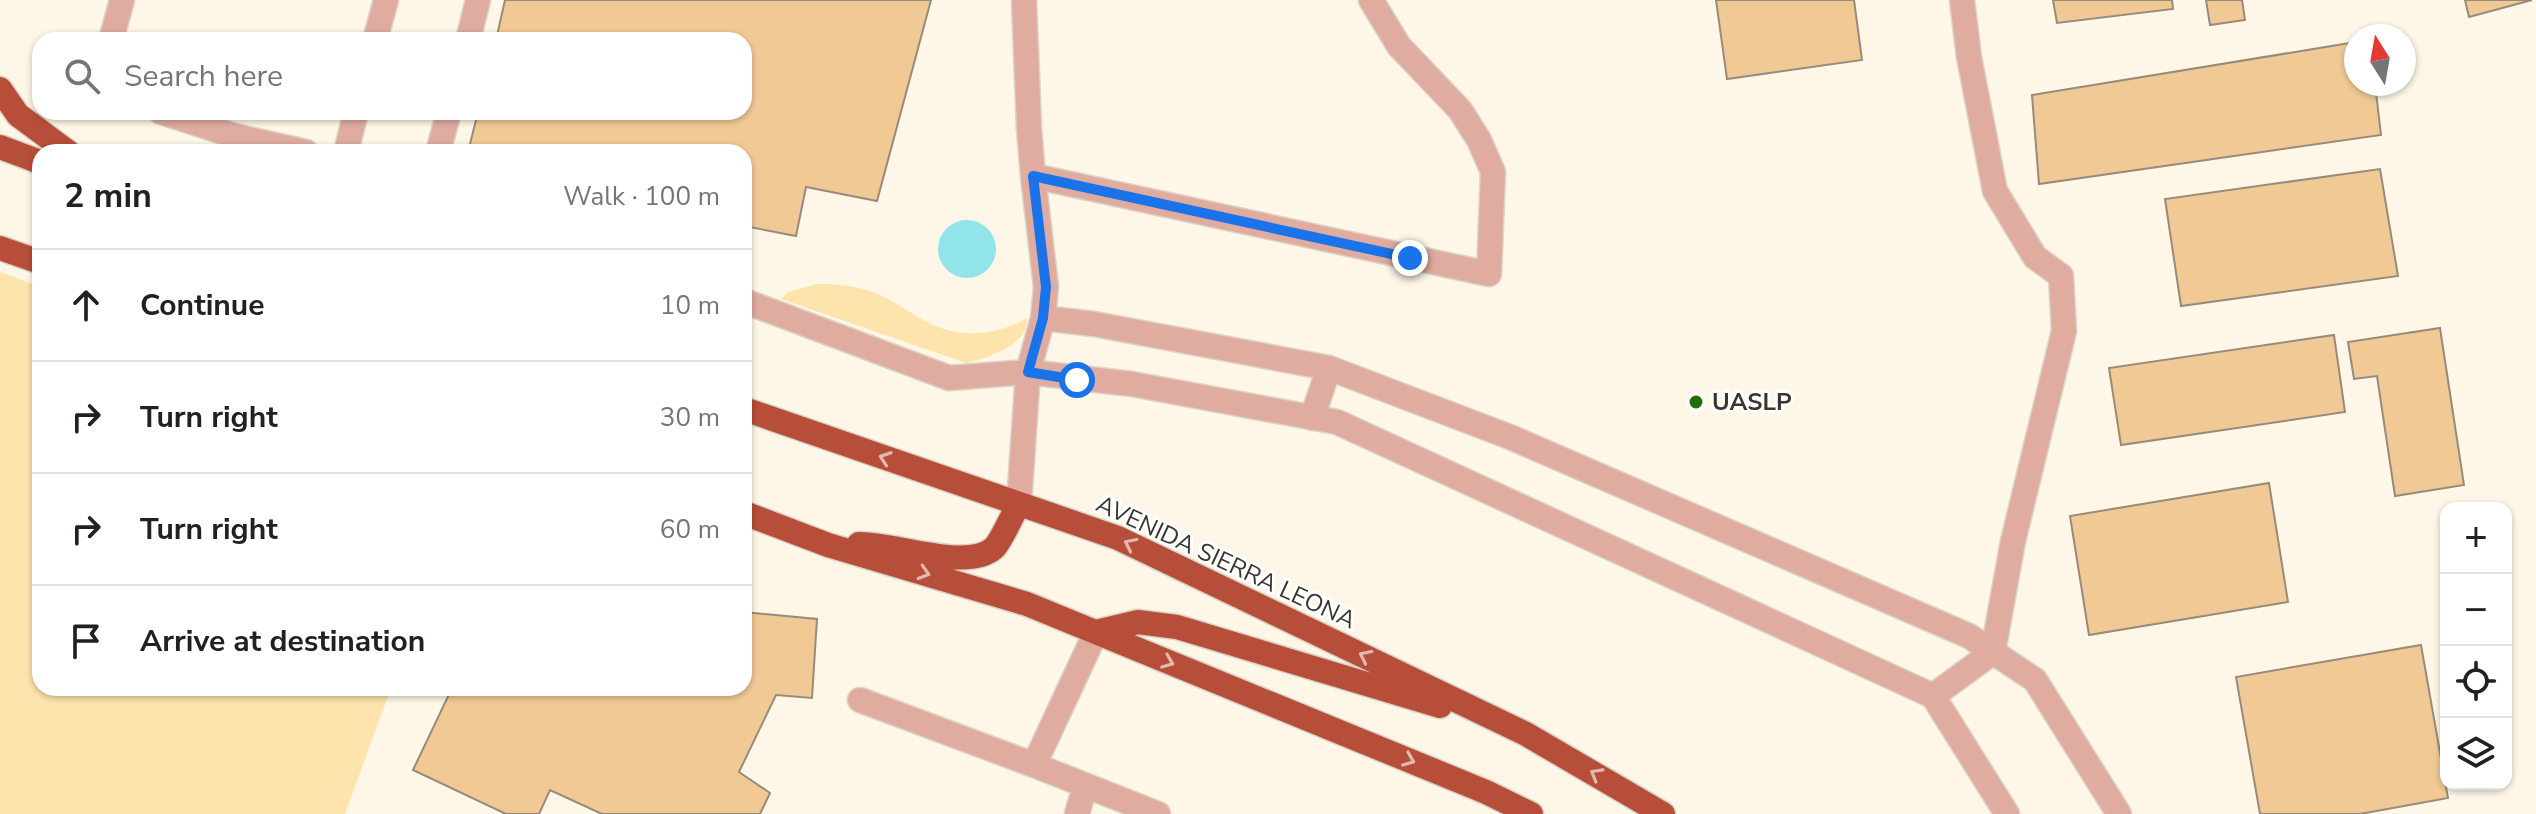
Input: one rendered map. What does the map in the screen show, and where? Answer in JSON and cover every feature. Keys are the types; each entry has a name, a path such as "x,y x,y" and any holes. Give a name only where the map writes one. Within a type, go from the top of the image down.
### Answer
{"highway":[{"path":"0,89 18,115 57,144"},
{"path":"0,147 32,159"},
{"path":"0,248 32,259"},
{"name":"AVENIDA SIERRA LEONA","path":"752,412 1118,538 1511,727 1663,814"},
{"path":"828,545 876,543 955,558 979,555 994,548 1019,504"},
{"path":"752,516 828,545 1027,604 1486,792 1531,814"},
{"path":"1096,632 1138,622 1177,627 1511,727"}],"lane":[{"path":"113,32 122,0"},
{"path":"377,32 386,0"},
{"path":"470,32 478,0"},
{"path":"1019,504 1028,372 1043,318 1046,287 1029,128 1024,0"},
{"path":"1033,176 1489,274 1493,172 1479,140 1460,110 1399,46 1371,0"},
{"path":"1933,696 1993,652 2013,541 2064,331 2061,276 2035,257 1995,191 1969,57 1962,0"},
{"path":"186,120 270,144"},
{"path":"348,144 354,120"},
{"path":"440,144 447,120"},
{"path":"752,304 949,378 1028,372 1132,384 1337,422 1933,696 2007,814"},
{"path":"1043,318 1094,324 1329,368 1510,437 1969,636 2035,680 2119,814"},
{"path":"1312,418 1329,368"},
{"path":"1034,765 1096,632"},
{"path":"860,700 1158,814"},
{"path":"1077,814 1085,786"}],"shaded area":[{"path":"0,272 32,284 32,696 388,696 345,814 0,814"},
{"path":"817,284 867,290 927,322 952,331 990,332 1027,318 1026,327 1020,338 1006,348 966,363 781,299 788,292"}],"water":[{"path":"967,220 988,228 996,249 988,270 967,278 946,270 938,249 946,228"}],"building":[{"path":"505,0 931,0 877,201 806,187 796,236 752,228 752,144 470,144 476,120 752,120 752,32 498,32"},
{"path":"1716,0 1854,0 1862,60 1727,79"},
{"path":"2053,0 2172,0 2173,9 2057,23"},
{"path":"2206,0 2242,0 2245,20 2210,25"},
{"path":"2465,0 2532,0 2469,17"},
{"path":"2344,44 2344,96 2376,96 2381,135 2039,184 2032,95"},
{"path":"2380,169 2398,276 2181,306 2165,199"},
{"path":"2440,328 2464,485 2395,496 2377,376 2354,379 2348,342"},
{"path":"2334,335 2345,412 2121,445 2109,368"},
{"path":"2269,483 2288,602 2089,635 2070,516"},
{"path":"752,613 817,619 812,698 776,695 739,772 770,793 760,814 602,814 550,790 539,814 506,814 413,770 448,696 752,696"},
{"path":"2421,645 2440,753 2440,790 2447,790 2448,798 2360,814 2260,814 2236,677"}],"place":[{"name":"UASLP","path":"1696,402"}],"route":[{"path":"1077,380 1028,372 1043,318 1046,287 1033,176 1410,258"}]}
